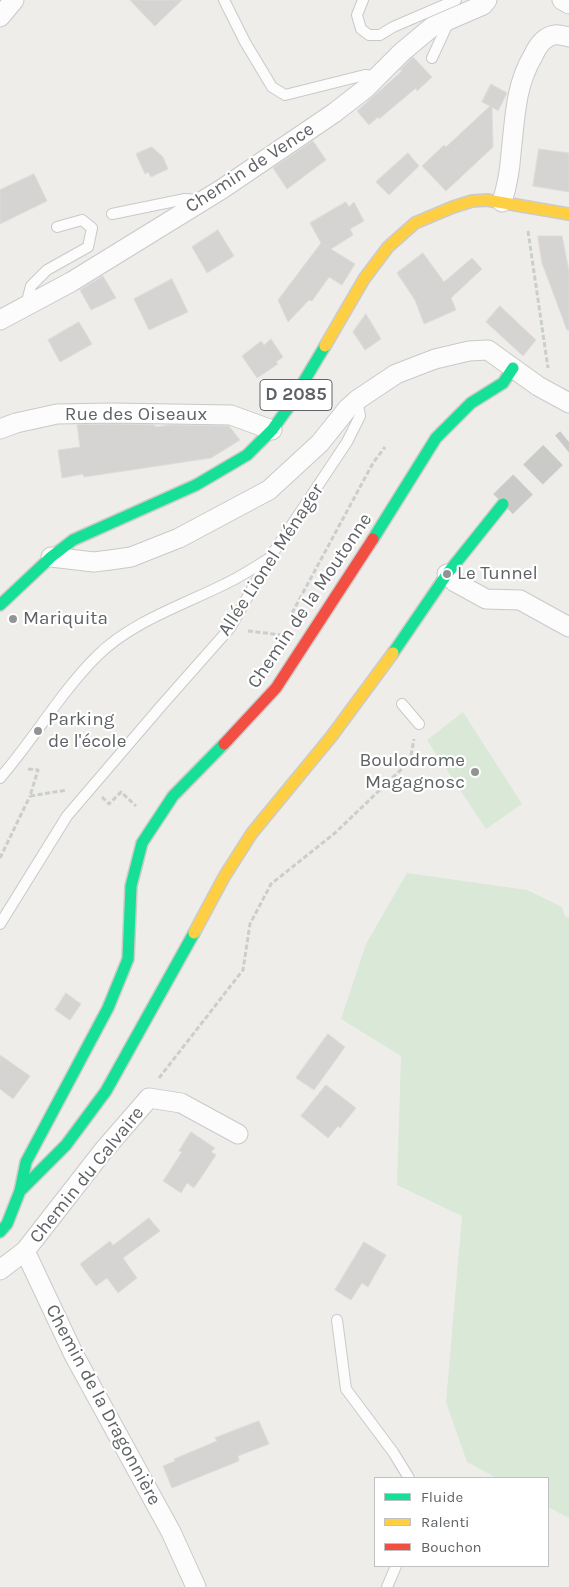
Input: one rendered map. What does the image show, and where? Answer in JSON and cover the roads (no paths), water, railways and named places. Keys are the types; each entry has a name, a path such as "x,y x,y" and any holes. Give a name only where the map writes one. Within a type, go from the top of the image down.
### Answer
{"main road":[{"name":"D 2085","path":"0,605 51,557 73,540 196,485 248,455 272,430 288,408 364,278 388,247 416,223 434,213 472,202 487,200 569,214"},
{"name":"Chemin de la Moutonne","path":"20,1191 26,1162 108,1008 128,958 131,886 142,843 173,796 276,688 398,501 436,438 472,404 503,383 513,368"},
{"path":"0,1212 66,1145 106,1091 162,993 224,876 252,833 331,737 383,668 446,574 503,504"},
{"path":"0,1232 7,1224 20,1191"}],"street":[{"path":"0,16 14,0"},
{"name":"Chemin de Vence","path":"0,320 71,282 222,189 334,112 378,78 402,52 432,27 483,5 487,0"},
{"path":"562,0 569,4"},
{"path":"502,202 507,185 516,105 524,70 546,38 556,34 569,38"},
{"path":"51,557 94,562 131,557 179,538 269,490 320,443 348,408 357,400 396,374 435,359 469,350 488,350 513,368 544,384 569,403"},
{"path":"544,384 569,388"},
{"name":"Rue des Oiseaux","path":"8,426 57,414 173,413 231,415 272,430"},
{"path":"446,574 455,582 486,600 520,600 569,627"},
{"name":"Chemin du Calvaire","path":"25,1251 103,1151 149,1098 181,1103 238,1134"},
{"path":"0,1270 25,1251"},
{"name":"Chemin de la Dragonnière","path":"25,1251 74,1356 170,1532 196,1587"}],"lane":[{"path":"224,0 245,42 272,87 285,96 365,75 378,78"},
{"path":"363,0 357,16 361,29 369,35 380,35 393,27 456,0"},
{"path":"432,58 450,18"},
{"path":"112,214 185,199 202,200"},
{"path":"26,306 31,286 47,270 88,247 92,228 82,220 58,228"},
{"name":"Allée Lionel Ménager","path":"0,924 67,816 230,628 269,559 348,442 360,416 357,400"},
{"path":"0,778 51,708 98,655 138,625 228,583 269,559"},
{"path":"402,704 420,724"},
{"path":"338,1320 346,1389 393,1452 408,1477"},
{"path":"387,1587 396,1567"}],"tunnel":[{"path":"503,504 569,442"}],"place":[{"name":"Le Tunnel","path":"447,574"},
{"name":"Mariquita","path":"13,619"},
{"name":"Parking de l'école","path":"38,731"},
{"name":"Boulodrome Magagnosc","path":"475,772"}]}
